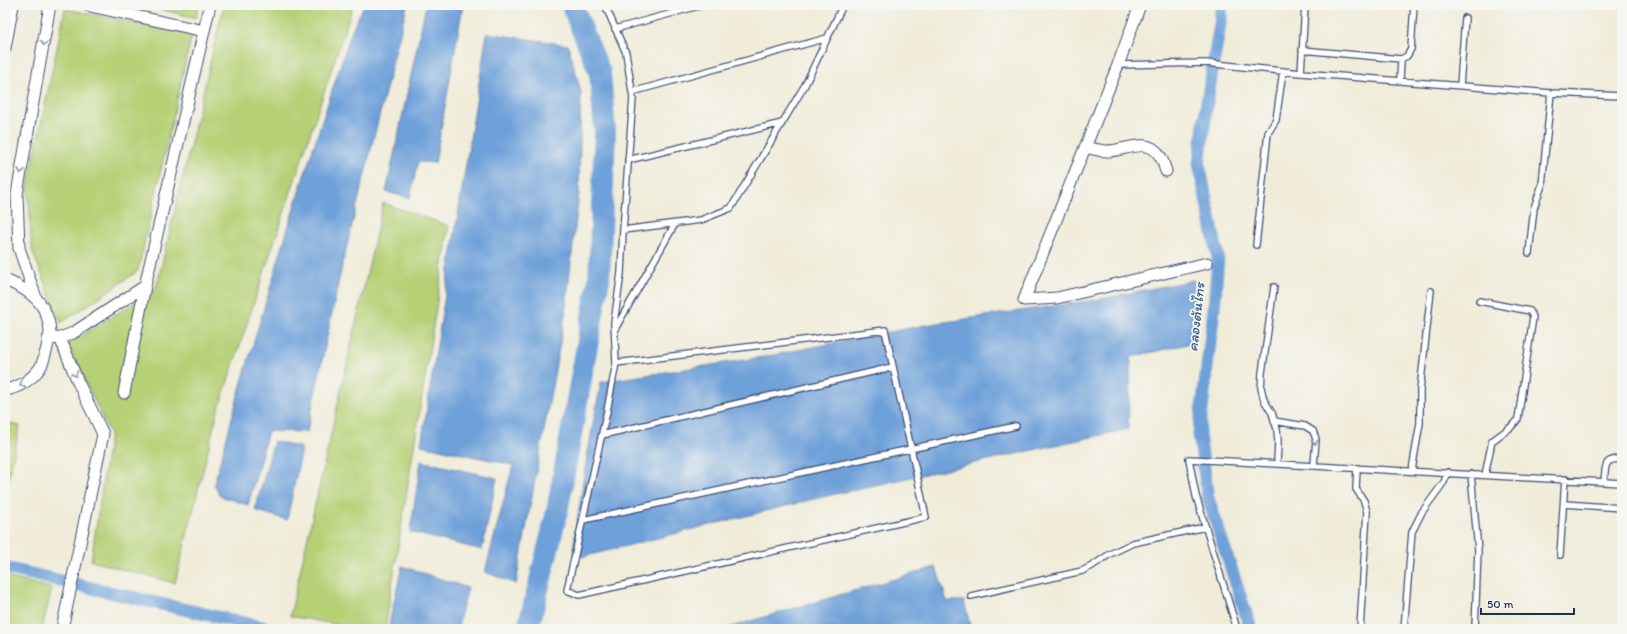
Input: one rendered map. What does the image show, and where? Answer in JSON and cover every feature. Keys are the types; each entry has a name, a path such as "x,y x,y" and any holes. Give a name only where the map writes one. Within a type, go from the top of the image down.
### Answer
{"street":[{"path":"5,48 13,5"},
{"path":"5,390 10,390 28,381 41,366 50,331 46,313 36,298 18,248 17,194 50,5"},
{"path":"124,393 145,286 210,5"},
{"path":"1140,5 1086,147 1024,300 1057,298 1207,263"},
{"path":"90,6 204,32"},
{"path":"1086,147 1108,151 1141,145 1151,147 1160,156 1166,171"},
{"path":"5,280 22,287 36,298"},
{"path":"48,339 60,338 73,333 145,286"},
{"path":"60,338 78,382 103,434 62,629"}],"lane":[{"path":"605,5 626,53 633,98 621,273 614,330 616,363 568,590 579,595 926,517 885,330 616,363"},
{"path":"615,29 702,5"},
{"path":"623,230 701,220 731,208 805,85 843,5"},
{"path":"1301,73 1305,5"},
{"path":"1302,50 1401,59 1407,56 1411,49 1414,5"},
{"path":"1460,85 1465,18"},
{"path":"632,92 827,38"},
{"path":"1400,81 1401,59"},
{"path":"1118,65 1209,63 1222,66 1400,81 1622,96"},
{"path":"1256,245 1268,133 1276,120 1283,71"},
{"path":"1529,253 1534,208 1542,185 1551,92"},
{"path":"628,160 782,123"},
{"path":"614,330 675,224"},
{"path":"1274,287 1261,388 1264,400 1277,429 1277,463"},
{"path":"1412,470 1420,423 1420,390 1431,291"},
{"path":"1479,301 1530,311 1533,317 1518,419 1511,427 1492,441 1485,475"},
{"path":"602,435 893,367"},
{"path":"1274,421 1305,426 1313,431 1316,439 1314,465"},
{"path":"583,520 1016,426"},
{"path":"1237,629 1196,496 1190,459 1448,472 1622,483"},
{"path":"1604,482 1606,465 1608,461 1612,459 1622,459"},
{"path":"1357,468 1356,489 1364,501 1367,512 1360,629"},
{"path":"1404,629 1412,532 1422,512 1444,482 1448,472"},
{"path":"1471,474 1478,550 1475,629"},
{"path":"1560,555 1565,479"},
{"path":"1564,504 1622,508"},
{"path":"971,596 1082,570 1092,566 1110,554 1132,543 1205,526"}],"green space":[{"path":"142,5 199,5 196,18"},
{"path":"224,5 353,5 217,414 175,583 91,561 110,434 68,344 156,289"},
{"path":"65,9 192,34 138,271 61,323 32,250 28,186"},
{"path":"383,203 449,226 385,629 361,629 290,616"},
{"path":"5,422 20,426 5,495"},
{"path":"5,577 52,588 42,629 5,629"}],"water":[{"path":"364,5 407,5 343,261 307,432 268,431 248,505 220,496 214,484 241,385 300,188 352,30"},
{"path":"426,5 463,5 435,163 418,162 410,198 386,192"},
{"path":"487,33 568,45 581,92 579,193 565,315 516,584 485,572 513,465 421,445"},
{"path":"1194,280 1192,343 1131,357 1128,429 822,497 582,557 573,550 586,462 601,382 763,357 925,325 1101,299"},
{"path":"274,441 302,448 287,520 255,510"},
{"path":"421,461 497,478 482,550 410,532"},
{"path":"402,566 468,588 457,629 402,629 389,625"},
{"path":"936,567 947,601 964,601 971,629 723,629"}],"waterway":[{"path":"528,629 557,512 599,279 605,132 600,73 572,5"},
{"name":"คลองต้นไทร","path":"1221,5 1221,18 1207,102 1199,164 1218,257 1214,309 1199,434 1208,498 1251,629"},
{"path":"5,568 270,629"}]}
